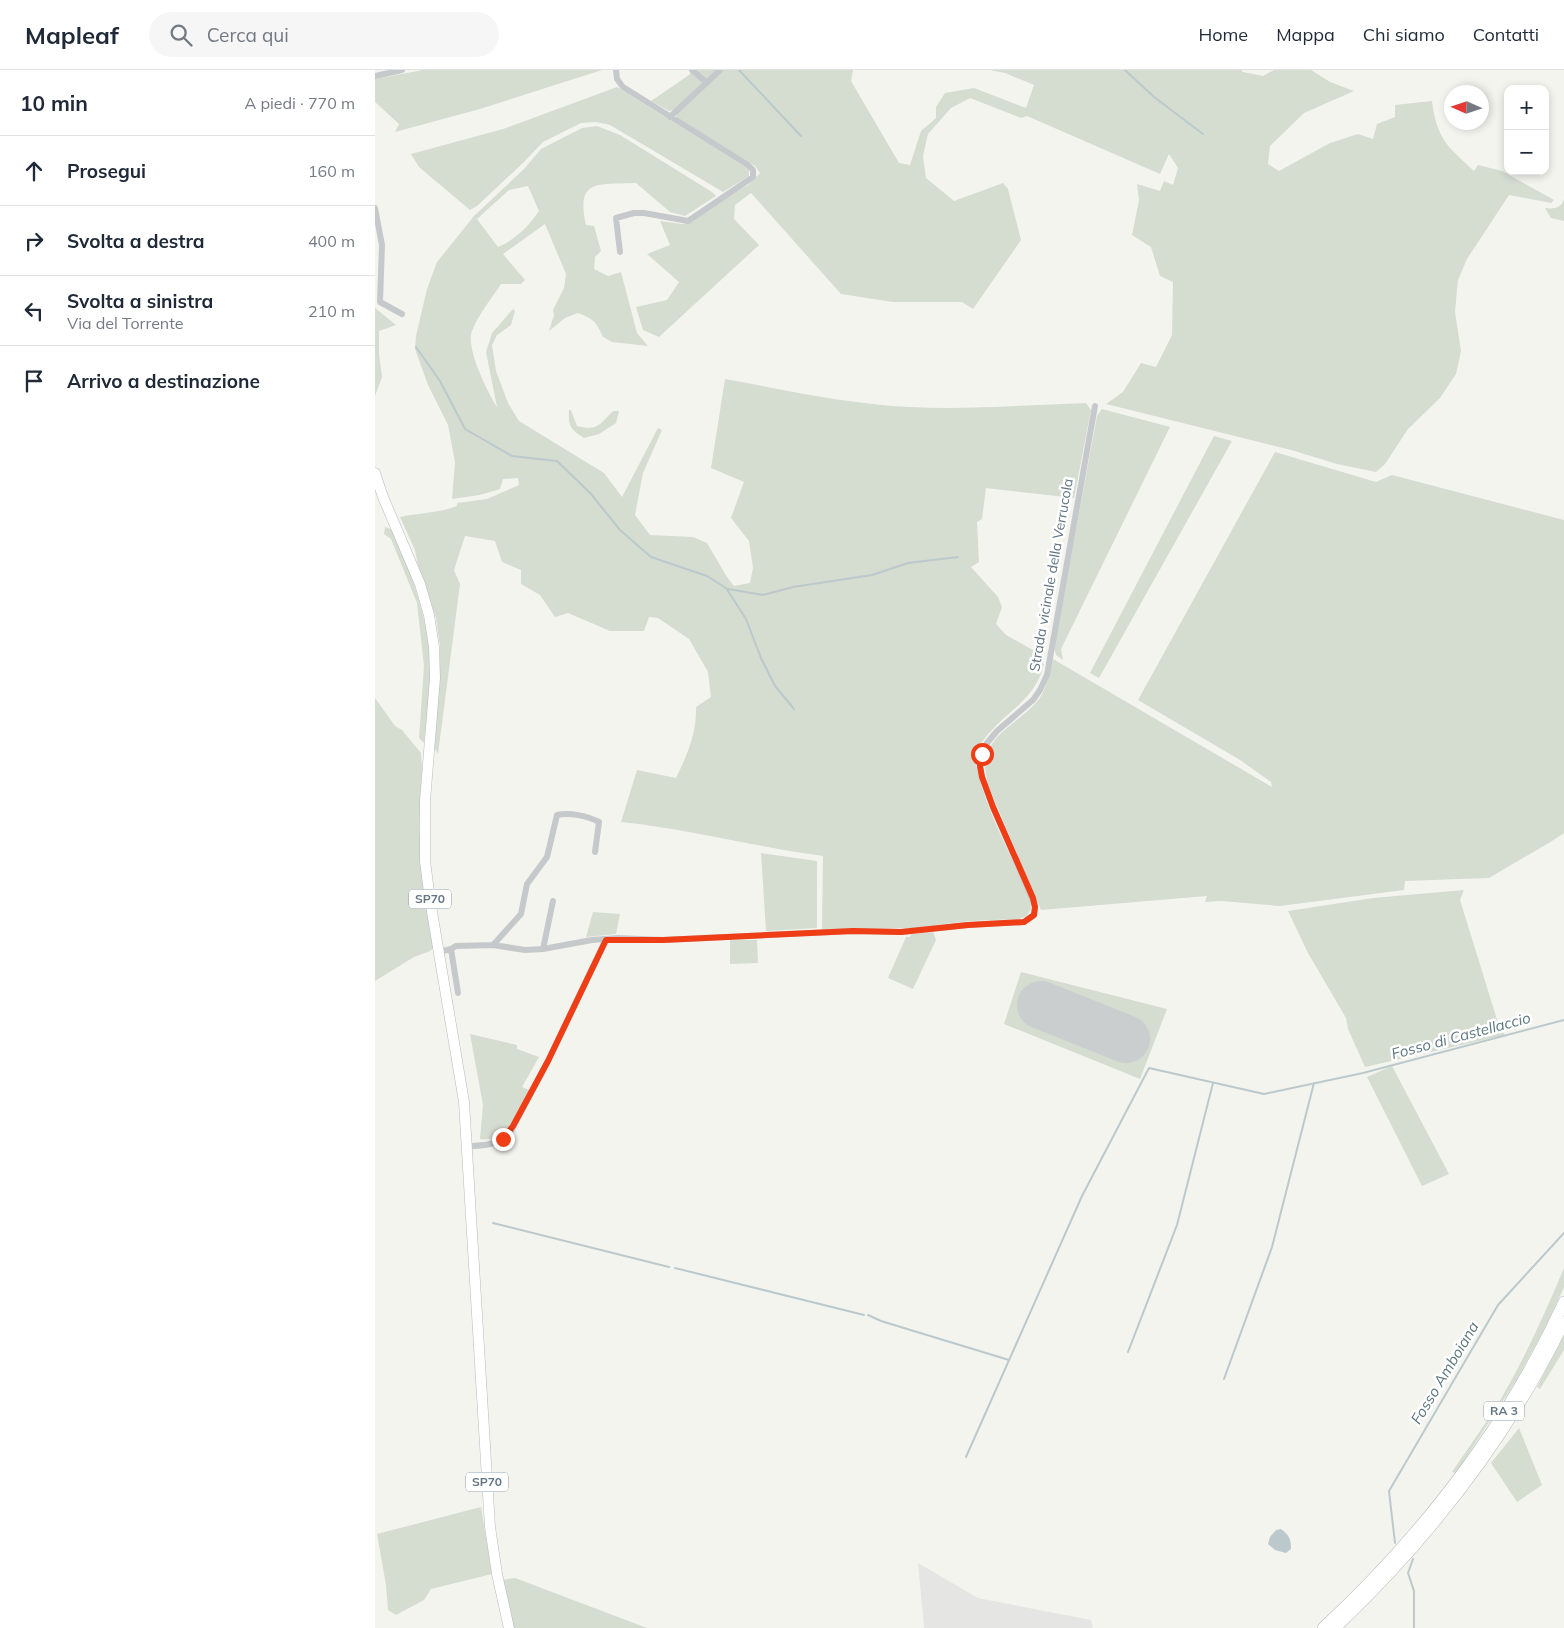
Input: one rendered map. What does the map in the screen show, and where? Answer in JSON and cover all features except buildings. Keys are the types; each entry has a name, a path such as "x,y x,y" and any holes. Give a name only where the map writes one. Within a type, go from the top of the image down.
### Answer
{"highway":[{"name":"RA 3","path":"1435,1515 1498,1422 1531,1368 1564,1302"},
{"name":"RA 3","path":"1335,1628 1435,1515 1460,1490 1522,1398 1564,1322"},
{"name":"RA 3","path":"1323,1628 1375,1583"}],"main road":[{"name":"SP70","path":"375,473 383,497 420,584 429,615 434,647 435,678 425,801 426,874 464,1102 489,1518 497,1574 509,1628"}],"street":[{"path":"375,76 402,70"},
{"path":"616,70 617,79 621,86 749,165 753,170 753,177 688,220 644,213 634,213 616,218 620,252"},
{"path":"692,70 707,82"},
{"path":"669,117 720,70"},
{"path":"375,208 381,245 380,302 402,314"},
{"name":"Strada vicinale della Verrucola","path":"606,940 663,940 853,931 901,932 968,925 1024,922 1034,915 1033,898 993,807 980,766 982,754 987,743 997,731 1033,700 1047,675 1095,406"},
{"path":"493,945 521,914 527,884 547,858 557,815 593,818 599,822 595,852"},
{"path":"543,949 553,901"},
{"path":"439,952 456,946 493,945 525,950 543,949 592,940 606,940 548,1061 511,1131 503,1139 495,1143 467,1146"},
{"path":"451,949 458,993"}],"shaded area":[{"path":"423,70 602,70 480,109 395,132 399,124 375,102 375,79"},
{"path":"693,70 716,70 675,110 669,111 651,101 689,75"},
{"path":"723,70 853,70 851,81 899,163 910,165 921,131 936,118 936,107 945,93 974,88 1026,108 1034,85 1005,73 990,70 1241,70 1263,76 1274,70 1311,70 1330,82 1354,91 1304,113 1270,146 1268,164 1279,171 1330,143 1358,134 1373,139 1377,124 1395,117 1395,105 1432,101 1440,133 1450,148 1474,171 1478,165 1502,171 1504,175 1509,175 1554,200 1551,203 1509,195 1467,259 1458,280 1455,312 1461,351 1456,374 1440,398 1408,429 1385,464 1376,472 1337,464 1291,450 1106,404 1123,392 1141,363 1156,367 1172,335 1173,282 1160,276 1151,247 1132,235 1139,200 1137,184 1160,191 1164,181 1173,185 1178,168 1169,154 1160,174 1027,116 1021,118 970,98 951,108 928,134 923,156 926,178 954,201 1003,183 1008,189 1021,240 973,309 962,302 893,302 841,294 751,193 735,205 734,219 759,245 659,337 643,330 636,307 667,300 679,282 647,254 670,245 660,221 682,224 690,223 726,197 748,185 760,173 755,166 677,118 676,114"},
{"path":"617,87 749,169 749,176 723,192 610,125 596,122 581,123 543,142 477,206 470,210 419,167 411,154 503,129"},
{"path":"597,126 620,135 716,196 685,216 670,212 636,183 601,185 587,191 584,198 586,225 594,226 601,251 595,257 594,269 608,276 621,272 637,333 648,346 612,342 603,337 593,321 578,313 565,318 549,331 554,315 553,310 564,288 566,274 545,224 503,254 525,280 521,284 501,284 481,313 472,331 471,338 474,358 483,381 497,407 486,352 492,333 513,309 515,311 511,325 497,335 492,345 496,371 508,403 519,421 604,473 622,497 658,428 662,430 643,473 635,515 650,535 693,537 707,543 734,586 750,583 753,568 749,541 731,518 744,482 711,468 725,379 817,396 910,407 998,407 1086,403 1091,410 1074,498 986,488 982,519 977,522 979,562 971,567 998,597 1002,607 996,624 1006,635 1042,655 1040,661 1044,664 1029,694 988,734 974,754 983,791 990,809 1030,897 1031,908 1027,916 1019,919 970,921 913,928 822,929 823,856 672,829 621,822 637,770 676,778 691,744 695,726 696,707 711,697 708,672 689,639 658,618 649,617 644,631 610,631 568,613 555,617 540,595 521,584 521,570 502,562 495,541 465,536 454,570 460,584 438,754 434,747 440,679 440,646 436,618 418,565 415,550 400,517 443,510 457,506 457,503 487,499 519,485 518,478 503,479 500,489 480,495 452,499 455,462 448,425 428,385 415,349 416,336 427,289 437,262 474,216 524,169 541,149 582,128","holes":["528,186 539,211 521,232 510,241 498,247 477,219 509,190"]},
{"path":"1564,199 1564,221 1551,218 1545,208 1559,207"},
{"path":"375,308 396,325 379,331 382,377 375,396"},
{"path":"1102,409 1170,427 1061,649 1063,660 1056,655 1054,648 1097,416"},
{"path":"569,410 571,410 577,426 590,428 598,426 613,411 619,411 616,423 599,434 584,438 571,427"},
{"path":"1214,436 1232,441 1099,678 1090,673"},
{"path":"1275,452 1376,482 1392,475 1564,520 1564,833 1489,878 1405,881 1404,890 1280,906 1221,901 1205,902 1207,896 1041,910 988,785 985,767 989,764 991,756 987,753 997,737 1033,706 1042,695 1053,659 1272,787 1271,782 1240,760 1138,700"},
{"path":"385,527 393,530 413,580 423,614 431,666 430,695 424,743 419,738 424,666 417,603 391,539 384,534"},
{"path":"375,698 395,726 402,730 421,753 419,828 433,948 414,957 375,981"},
{"path":"761,853 817,861 817,928 766,931"},
{"path":"1464,890 1460,900 1499,1026 1505,1035 1365,1067 1348,1029 1346,1018 1308,953 1288,911 1373,898"},
{"path":"593,912 620,914 616,934 586,937"},
{"path":"933,932 936,940 913,989 888,978 906,937 910,937 911,934"},
{"path":"730,940 757,940 758,963 730,964"},
{"path":"1021,972 1167,1009 1140,1079 1004,1024"},
{"path":"470,1034 517,1045 517,1049 539,1057 522,1087 529,1090 517,1116 506,1131 490,1139 480,1139 483,1105"},
{"path":"1392,1066 1449,1174 1422,1186 1367,1077"},
{"path":"1564,1268 1564,1287 1545,1328 1517,1379 1456,1473 1452,1472 1491,1415 1512,1380"},
{"path":"1564,1335 1564,1350 1540,1389 1537,1387"},
{"path":"1519,1428 1542,1485 1517,1502 1491,1463"},
{"path":"481,1507 492,1574 431,1589 424,1600 396,1615 388,1610 386,1585 377,1534"},
{"path":"1281,1529 1288,1535 1291,1542 1291,1549 1286,1553 1275,1550 1268,1544 1270,1537 1276,1530"},
{"path":"918,1563 978,1598 1091,1620 1093,1628 924,1628"},
{"path":"515,1578 647,1628 513,1628 502,1580"}],"waterway":[{"path":"739,70 801,136"},
{"path":"1125,70 1154,97 1203,134"},
{"path":"416,347 440,381 465,429 512,456 557,461 591,494 620,530 651,557 707,576 726,588 746,619 761,658 775,686 794,709"},
{"path":"728,589 763,595 793,587 872,575 908,563 958,557"},
{"name":"Fosso di Castellaccio","path":"966,1457 1082,1196 1149,1068 1264,1094 1363,1073 1564,1020"},
{"path":"1128,1352 1177,1225 1213,1083"},
{"path":"1224,1379 1272,1247 1314,1083"},
{"path":"493,1223 669,1267"},
{"name":"Fosso Amboiana","path":"1395,1543 1389,1491 1498,1305 1564,1233"},
{"path":"675,1268 864,1315"},
{"path":"868,1315 881,1321 1009,1360"},
{"name":"Fosso Amboiana","path":"1413,1559 1408,1573 1414,1591 1414,1628"}],"runway":[{"path":"1041,1005 1126,1039"}],"route":[{"path":"503,1139 513,1126 548,1061 606,940 618,938 663,940 853,931 901,932 968,925 1024,922 1034,915 1033,898 993,807 982,777 980,766 982,754"}]}
